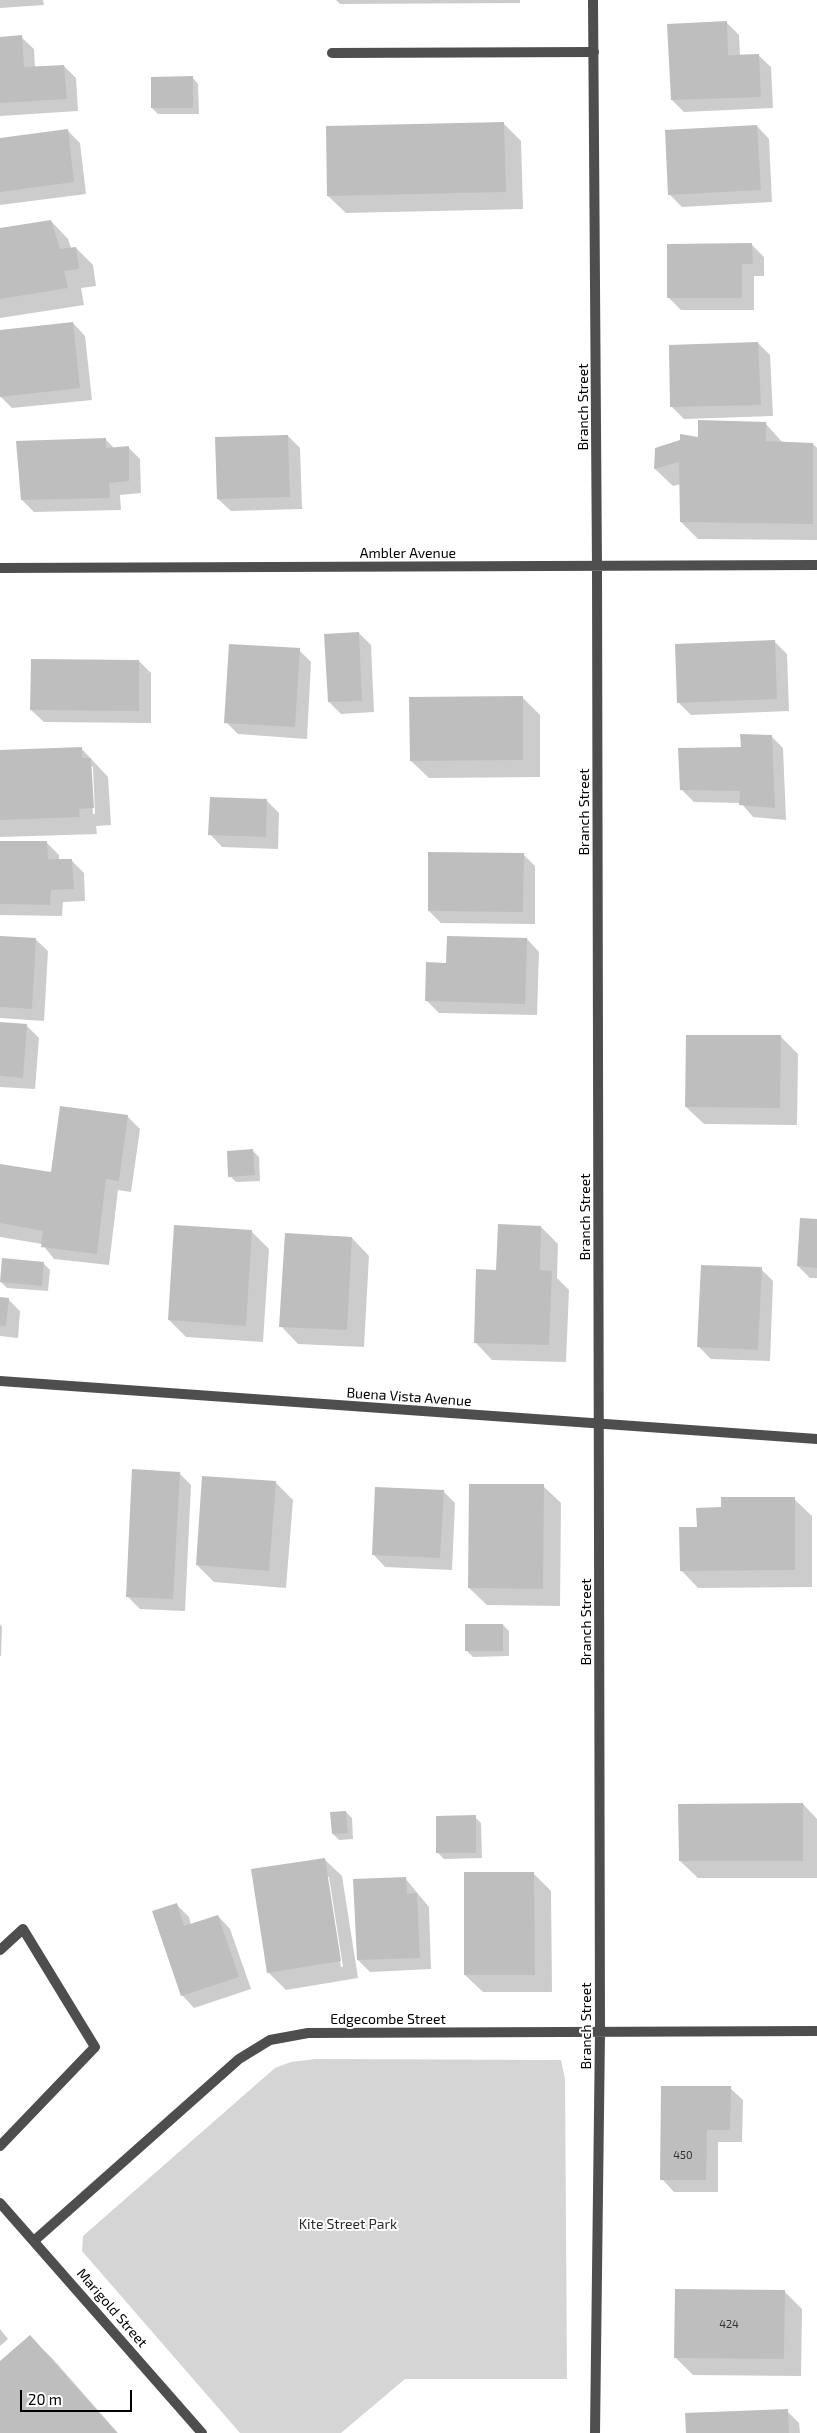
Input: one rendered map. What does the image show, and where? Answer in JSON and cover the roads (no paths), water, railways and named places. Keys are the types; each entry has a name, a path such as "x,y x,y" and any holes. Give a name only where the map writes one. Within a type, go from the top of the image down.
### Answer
{"street":[{"name":"Branch Street","path":"593,0 598,567 600,2032 595,2433"},
{"path":"332,53 594,52"},
{"name":"Ambler Avenue","path":"0,568 598,567 817,564"},
{"name":"Buena Vista Avenue","path":"0,1381 817,1439"},
{"path":"0,1950 23,1929 94,2047 0,2146"},
{"name":"Edgecombe Street","path":"34,2240 239,2059 270,2040 308,2033 817,2031"},
{"name":"Marigold Street","path":"0,2203 202,2433"}],"park label":[{"name":"Kite Street Park","path":"348,2224"}]}
